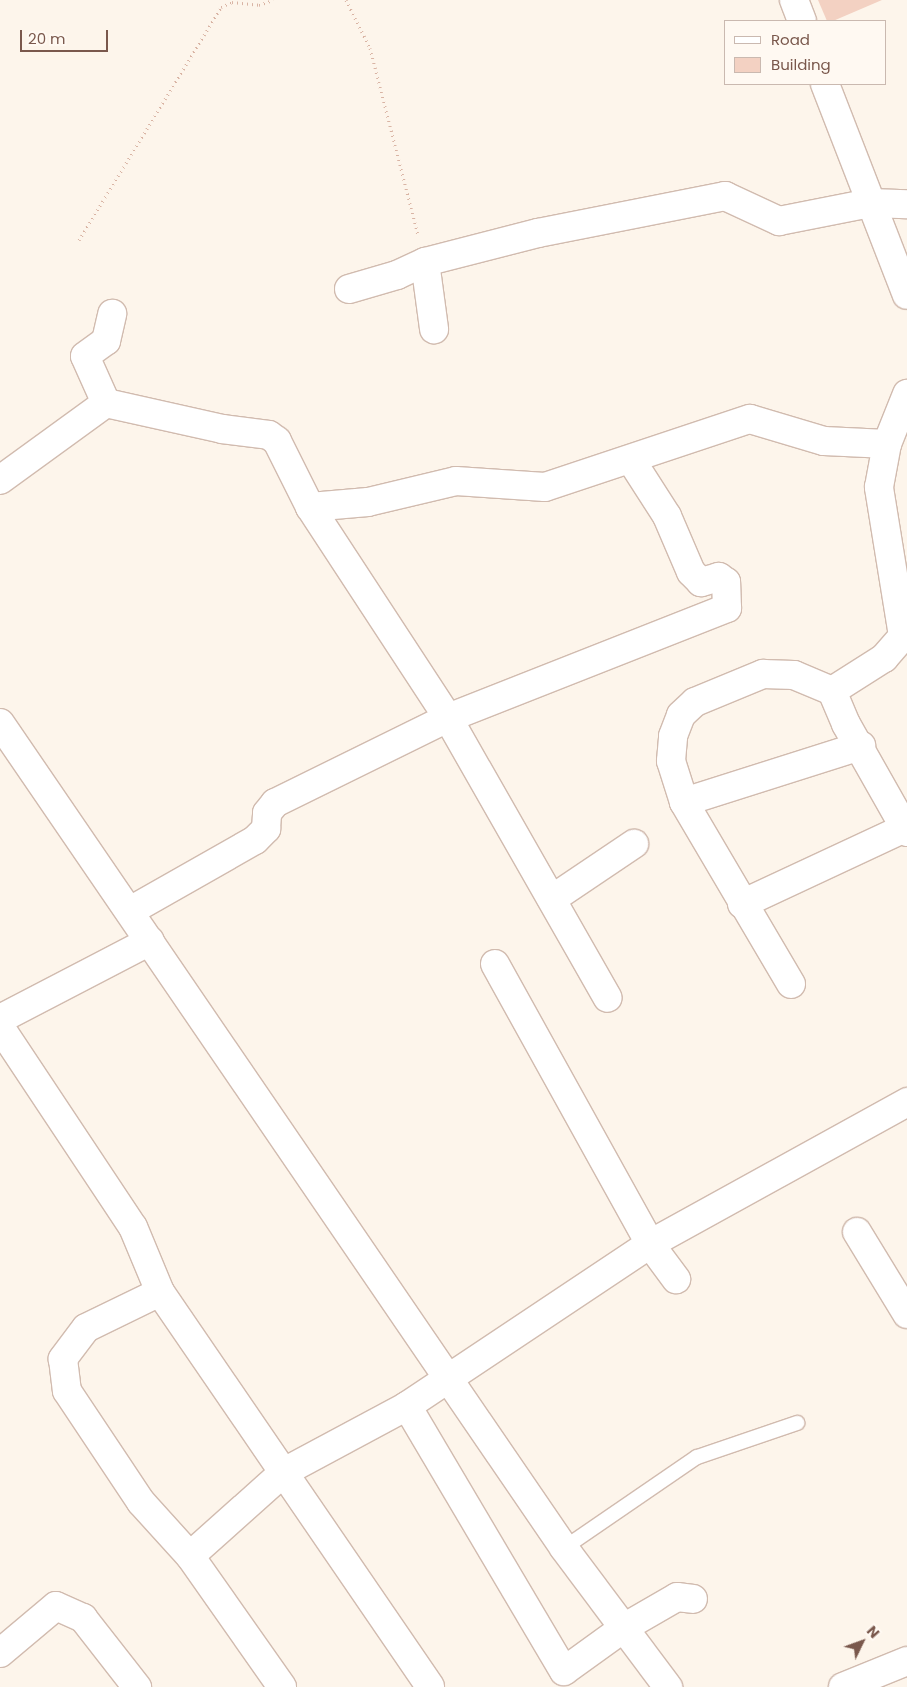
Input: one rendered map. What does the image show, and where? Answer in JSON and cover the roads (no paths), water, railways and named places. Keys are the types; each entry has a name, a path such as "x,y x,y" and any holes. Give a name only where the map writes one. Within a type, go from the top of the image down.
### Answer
{"street":[{"path":"794,0 802,20"},
{"path":"825,85 907,295"},
{"path":"349,289 397,275 425,262 538,234 725,196 779,221 870,203 907,204"},
{"path":"425,262 434,329"},
{"path":"106,403 85,356 106,341 112,314"},
{"path":"832,691 884,658 902,636 879,487 887,444 907,394"},
{"path":"0,480 106,403 222,429 269,435 284,451 310,507 448,718 608,998"},
{"path":"310,507 368,502 456,481 545,487 750,419 824,441 887,444"},
{"path":"130,911 255,840 266,829 267,814 275,802 448,718 727,608 726,582 719,578 701,582 691,572 667,516 631,460"},
{"path":"742,904 906,830 861,746 846,724 832,691 794,676 763,674 696,702 681,715 673,736 671,761 684,802 742,904 791,984"},
{"path":"0,723 130,911 446,1378 564,1548 625,1627 668,1687"},
{"path":"684,802 861,746"},
{"path":"552,899 634,844"},
{"path":"0,1019 150,941"},
{"path":"495,964 650,1244 676,1279"},
{"path":"0,1027 133,1227 160,1292 430,1687"},
{"path":"190,1556 284,1472 407,1406 446,1378 650,1244 907,1102"},
{"path":"857,1232 907,1314"},
{"path":"160,1292 86,1328 63,1359 67,1391 141,1502 190,1556 282,1687"},
{"path":"407,1406 570,1679 625,1627 677,1597 693,1598"},
{"path":"0,1653 56,1606 83,1618 137,1687"},
{"path":"843,1687 905,1666"}],"lane":[{"path":"564,1548 697,1456 797,1423"}]}
